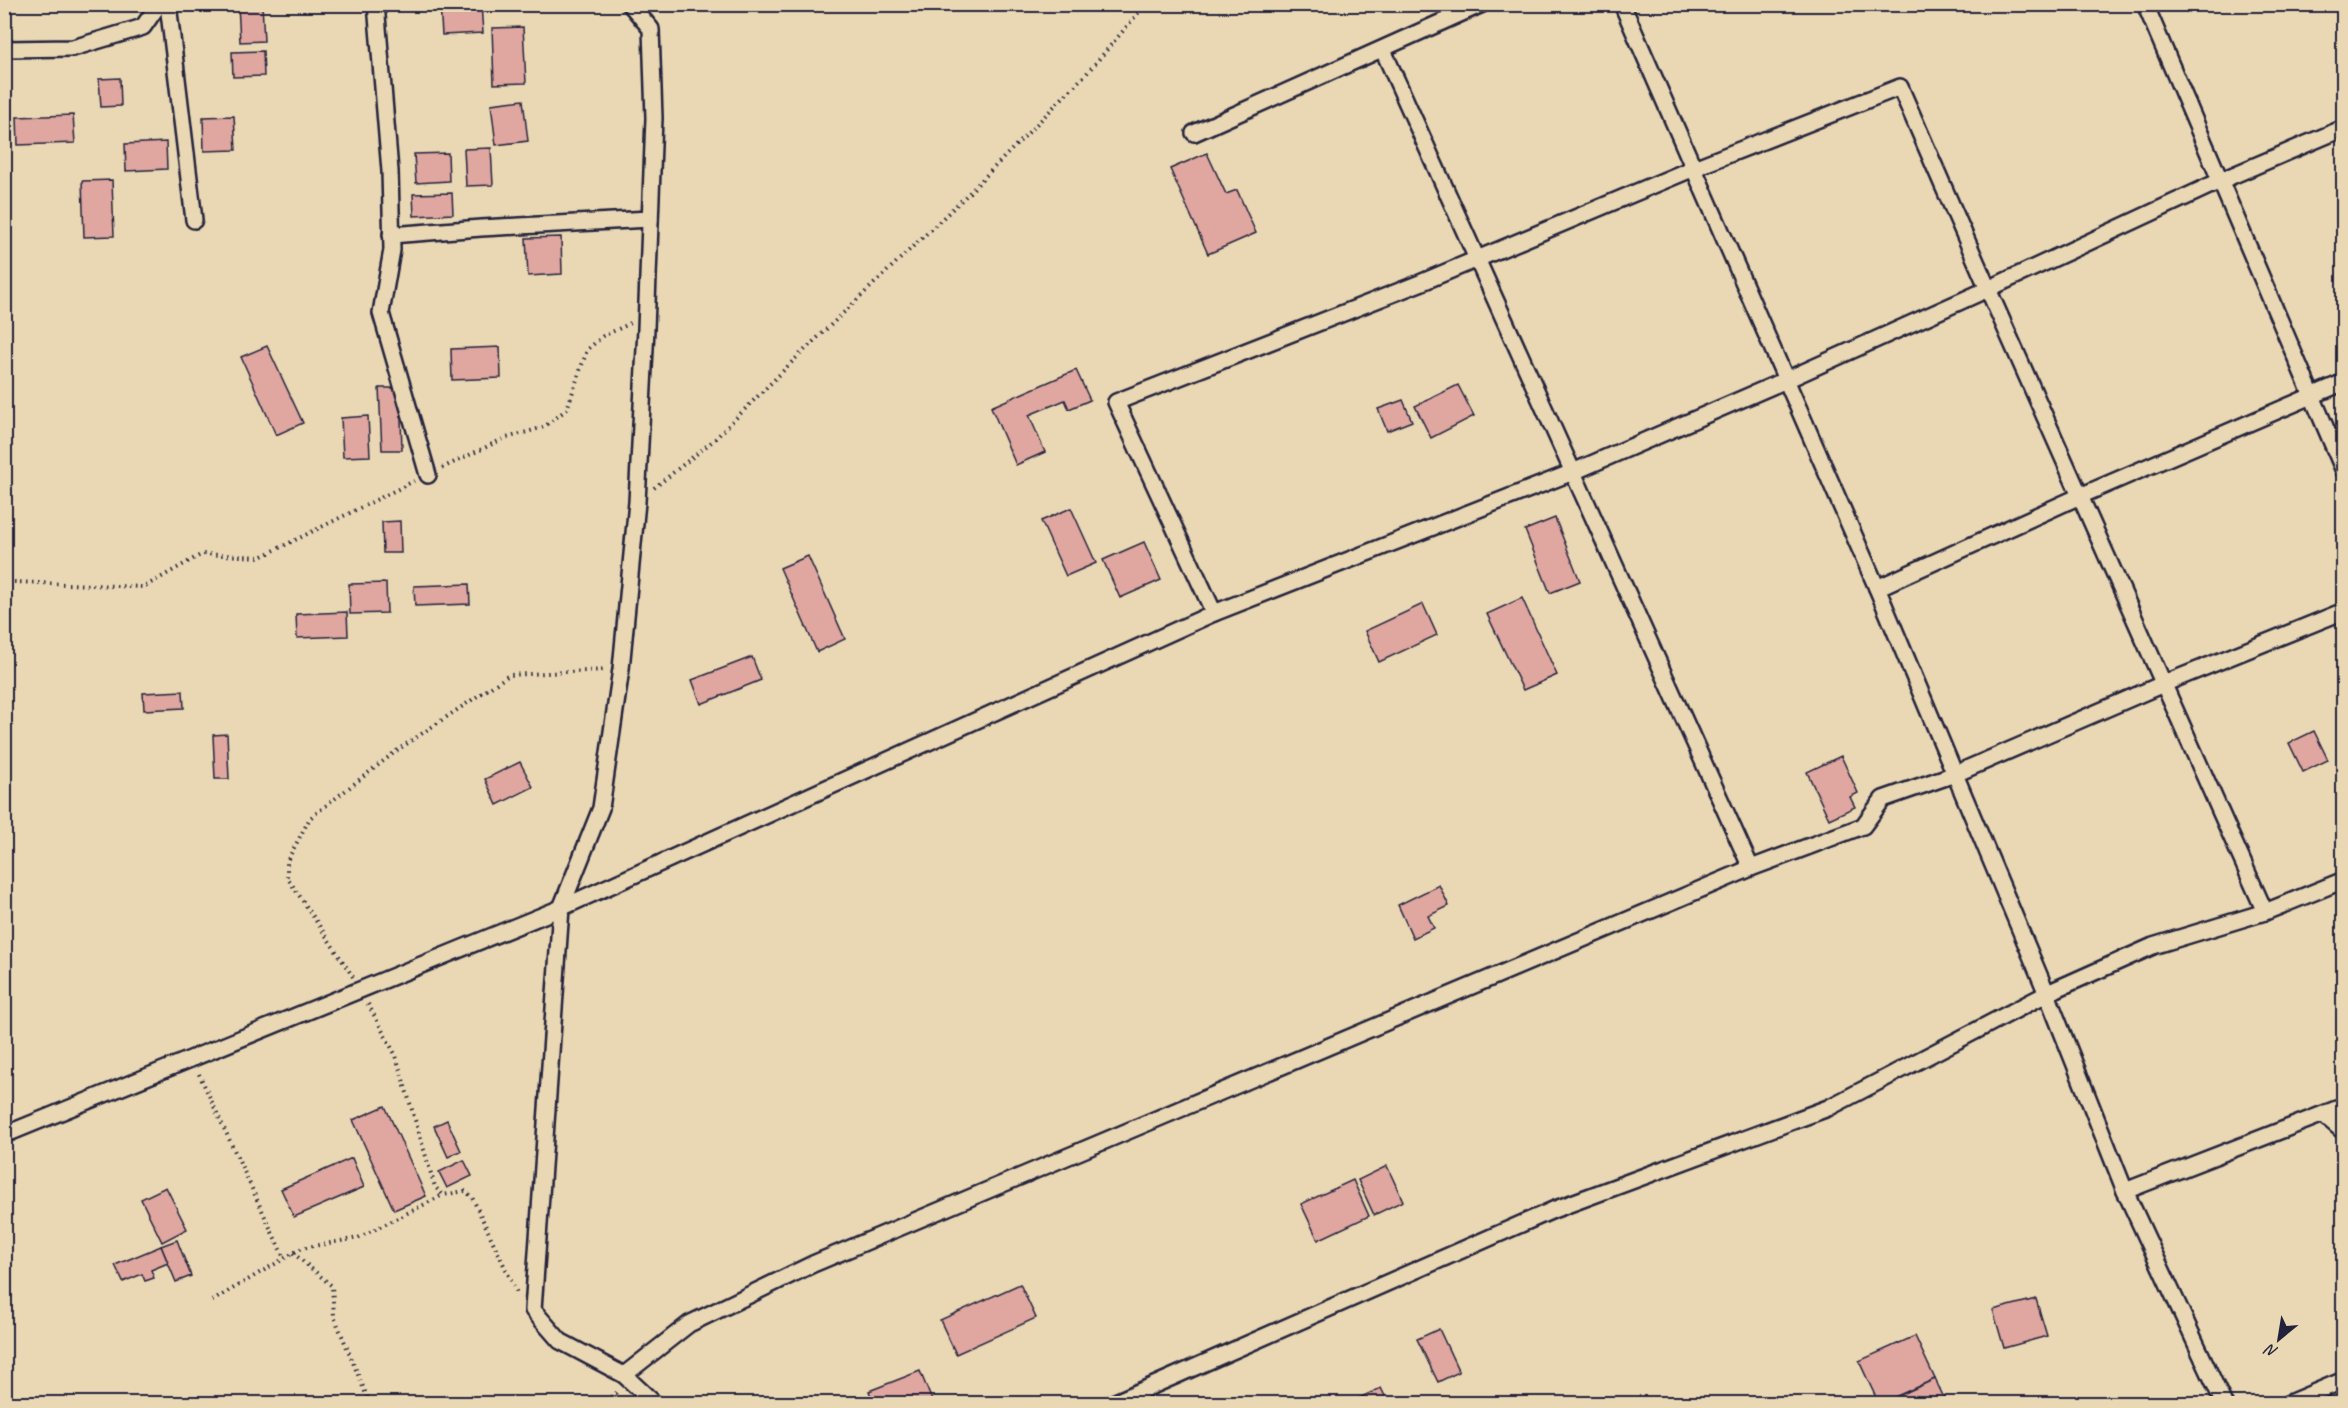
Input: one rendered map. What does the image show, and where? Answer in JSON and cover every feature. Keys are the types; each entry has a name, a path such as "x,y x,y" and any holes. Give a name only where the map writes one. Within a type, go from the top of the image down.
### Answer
{"street":[{"path":"4,49 73,48 143,27 159,4"},
{"path":"168,4 194,220"},
{"path":"376,4 390,171 392,250 381,313 428,475"},
{"path":"630,4 651,29 654,118 647,322 637,502 621,669 601,808 561,908 532,1310 560,1341 624,1375 655,1404"},
{"path":"1194,133 1482,4"},
{"path":"1622,4 1877,588 2047,994 2125,1191 2224,1404"},
{"path":"2145,4 2222,180 2343,471"},
{"path":"1383,50 1750,868"},
{"path":"1214,613 1116,402 1420,283 1694,168 1900,87 2265,912"},
{"path":"4,1135 561,908 1214,613 1573,472 1786,380 2222,180 2343,128"},
{"path":"391,235 650,219"},
{"path":"1877,588 2079,496 2343,382"},
{"path":"624,1375 688,1324 813,1264 1750,868 1863,826 1883,799 1955,774 2163,684 2343,611"},
{"path":"1111,1404 1553,1210 1828,1108 2047,994 2153,946 2265,912 2343,880"},
{"path":"2125,1191 2343,1107"},
{"path":"2324,1115 2343,1132"},
{"path":"2287,1404 2343,1380"}],"path":[{"path":"637,502 714,440 792,362 903,258 1087,73 1146,4"},
{"path":"14,582 144,587 202,554 261,557 503,439 544,427 567,409 587,350 603,336 628,324 647,322"},
{"path":"443,1195 435,1187 396,1056 360,989 287,876 287,861 310,818 399,749 508,675 621,669"},
{"path":"191,1058 284,1258"},
{"path":"213,1301 302,1248 358,1238 443,1195 465,1191 472,1197 518,1295 532,1310"},
{"path":"292,1253 332,1286 334,1316 370,1404"}],"building":[{"path":"238,4 262,4 264,41 240,42"},
{"path":"440,4 481,4 483,33 442,35"},
{"path":"523,27 526,83 494,84 492,28"},
{"path":"263,51 264,76 233,77 232,52"},
{"path":"120,78 121,106 101,107 99,79"},
{"path":"523,100 528,141 496,145 491,104"},
{"path":"73,115 75,143 18,145 17,117"},
{"path":"234,116 236,150 204,151 203,117"},
{"path":"166,142 167,169 126,171 125,144"},
{"path":"491,148 493,185 466,186 464,149"},
{"path":"448,153 449,181 416,183 414,154"},
{"path":"1207,153 1226,194 1237,190 1256,233 1208,254 1170,169"},
{"path":"112,180 114,236 84,237 82,181"},
{"path":"452,193 453,214 414,216 413,194"},
{"path":"561,237 562,274 528,276 526,238"},
{"path":"267,346 303,423 276,435 241,357"},
{"path":"500,347 501,378 452,380 451,349"},
{"path":"1076,370 1090,400 1069,409 1065,400 1029,415 1045,452 1016,465 991,407"},
{"path":"1458,385 1474,416 1431,438 1415,406"},
{"path":"379,388 400,388 402,450 382,450"},
{"path":"1403,400 1412,421 1387,431 1378,409"},
{"path":"368,416 370,456 343,457 341,418"},
{"path":"1071,508 1096,563 1066,576 1041,521"},
{"path":"1555,518 1580,581 1550,593 1525,530"},
{"path":"400,521 401,553 383,553 382,522"},
{"path":"1144,542 1161,580 1120,598 1103,560"},
{"path":"808,556 845,639 817,652 780,568"},
{"path":"386,583 387,613 350,614 349,584"},
{"path":"469,584 470,604 415,606 414,586"},
{"path":"1522,598 1557,675 1523,690 1487,614"},
{"path":"1423,604 1437,635 1379,662 1365,631"},
{"path":"347,612 348,636 297,638 296,614"},
{"path":"752,657 761,680 701,704 692,680"},
{"path":"183,691 184,708 144,710 143,693"},
{"path":"2314,731 2328,760 2303,772 2289,743"},
{"path":"227,734 229,779 215,779 213,735"},
{"path":"1841,756 1858,793 1850,797 1855,807 1829,819 1807,772"},
{"path":"520,762 533,787 497,805 485,779"},
{"path":"1439,885 1449,906 1428,916 1434,928 1413,938 1398,905"},
{"path":"4,962 12,980 4,983"},
{"path":"385,1106 426,1196 394,1210 353,1120"},
{"path":"447,1120 461,1151 448,1157 434,1126"},
{"path":"352,1158 364,1187 294,1217 281,1189"},
{"path":"464,1160 472,1176 447,1188 439,1172"},
{"path":"1387,1166 1403,1201 1374,1215 1358,1180"},
{"path":"1353,1180 1369,1216 1318,1240 1301,1204"},
{"path":"166,1187 187,1229 162,1242 141,1199"},
{"path":"177,1240 191,1276 176,1282 161,1246"},
{"path":"161,1246 168,1263 151,1270 154,1278 145,1281 142,1274 123,1282 115,1265"},
{"path":"1020,1284 1036,1318 956,1354 940,1320"},
{"path":"2036,1299 2047,1336 2004,1348 1993,1310"},
{"path":"1439,1329 1459,1372 1438,1382 1417,1339"},
{"path":"1915,1336 1935,1379 1879,1404 1859,1361"},
{"path":"920,1371 933,1403 874,1404 869,1391"},
{"path":"1935,1379 1947,1404 1881,1404"},
{"path":"1381,1388 1389,1404 1346,1404"}]}
